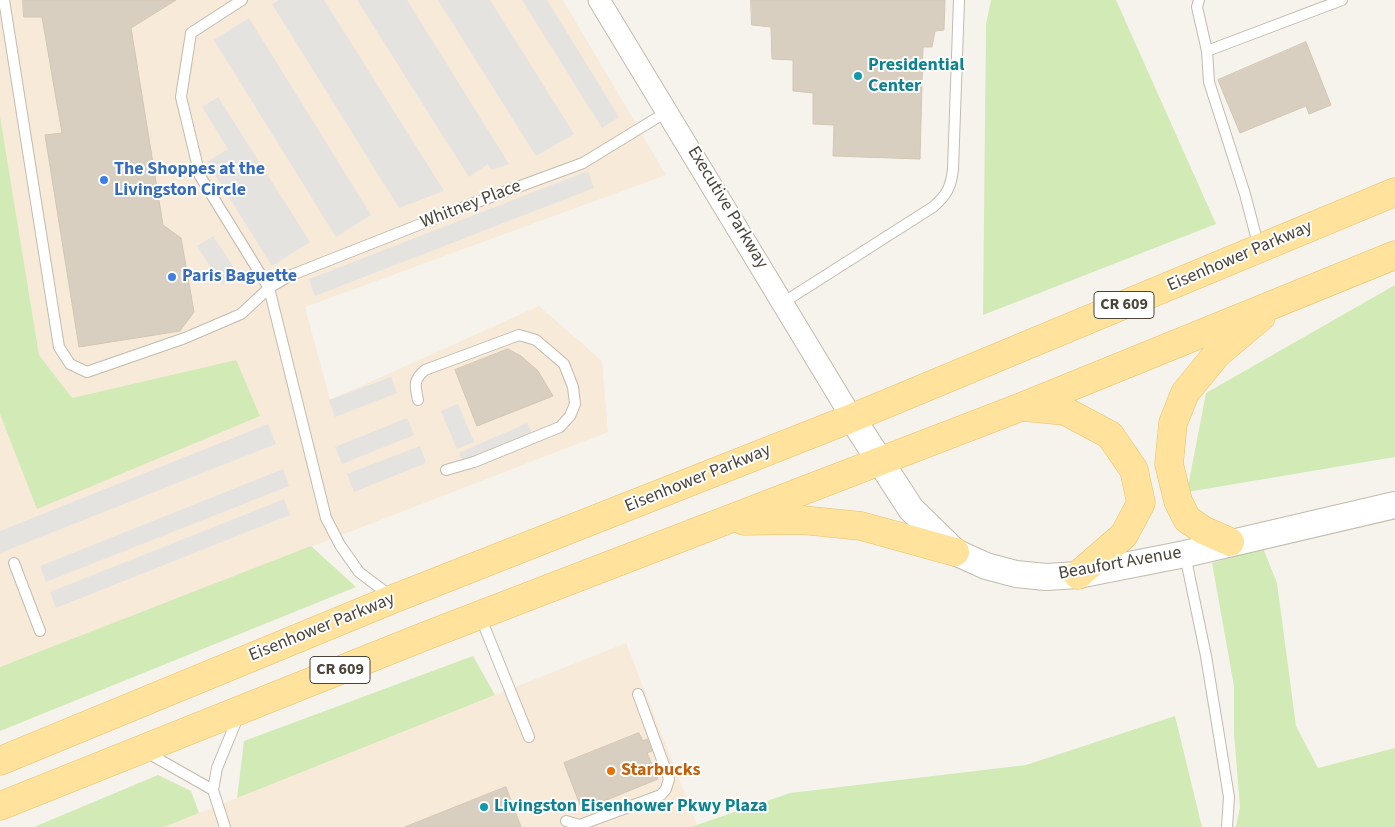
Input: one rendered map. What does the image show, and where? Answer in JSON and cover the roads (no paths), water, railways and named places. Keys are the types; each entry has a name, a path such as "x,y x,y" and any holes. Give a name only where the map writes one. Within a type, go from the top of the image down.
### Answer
{"main road":[{"name":"Eisenhower Parkway","path":"0,762 393,598 852,418 1395,192"},
{"name":"CR 609","path":"0,806 480,615 725,522 878,460 1021,406 1395,255"},
{"path":"1230,542 1203,530 1187,519 1178,501 1169,464 1173,423 1185,393 1217,354 1282,301"},
{"path":"1021,406 1065,411 1110,435 1134,470 1141,503 1124,535 1078,575"},
{"path":"725,522 802,520 861,526 955,552"}],"street":[{"name":"Executive Parkway","path":"599,0 784,302 852,418"},
{"name":"Beaufort Avenue","path":"852,418 911,508 955,552 986,566 1016,574 1046,577 1078,575 1184,554 1395,505"}],"lane":[{"name":"Whitney Place","path":"4,0 59,347 70,364 87,372 185,338 241,314 269,288 289,276 583,163 668,112"},
{"path":"242,0 191,34 181,97 200,176 269,288 326,518 340,545 359,572 393,598"},
{"path":"784,302 933,207 947,195 951,185 953,169 959,0"},
{"path":"1199,0 1197,7 1207,51 1209,82 1245,194 1259,249"},
{"path":"1207,51 1342,0"},
{"path":"418,400 414,385 417,377 425,370 519,335 536,340 564,364 573,387 575,404 570,416 560,427 474,462 446,470"},
{"path":"1184,554 1206,656 1226,778 1228,797 1227,827"},
{"path":"14,562 40,631"},
{"path":"480,615 529,737"},
{"path":"566,821 580,825 604,818 661,795 666,789 669,779 638,694"},
{"path":"225,827 213,790 217,768 243,708"},
{"path":"140,749 213,790"}],"place":[{"name":"Presidential Center","path":"858,76"},
{"name":"The Shoppes at the Livingston Circle","path":"104,180"},
{"name":"Paris Baguette","path":"172,277"},
{"name":"Starbucks","path":"611,771"},
{"name":"Livingston Eisenhower Pkwy Plaza","path":"484,807"}]}
